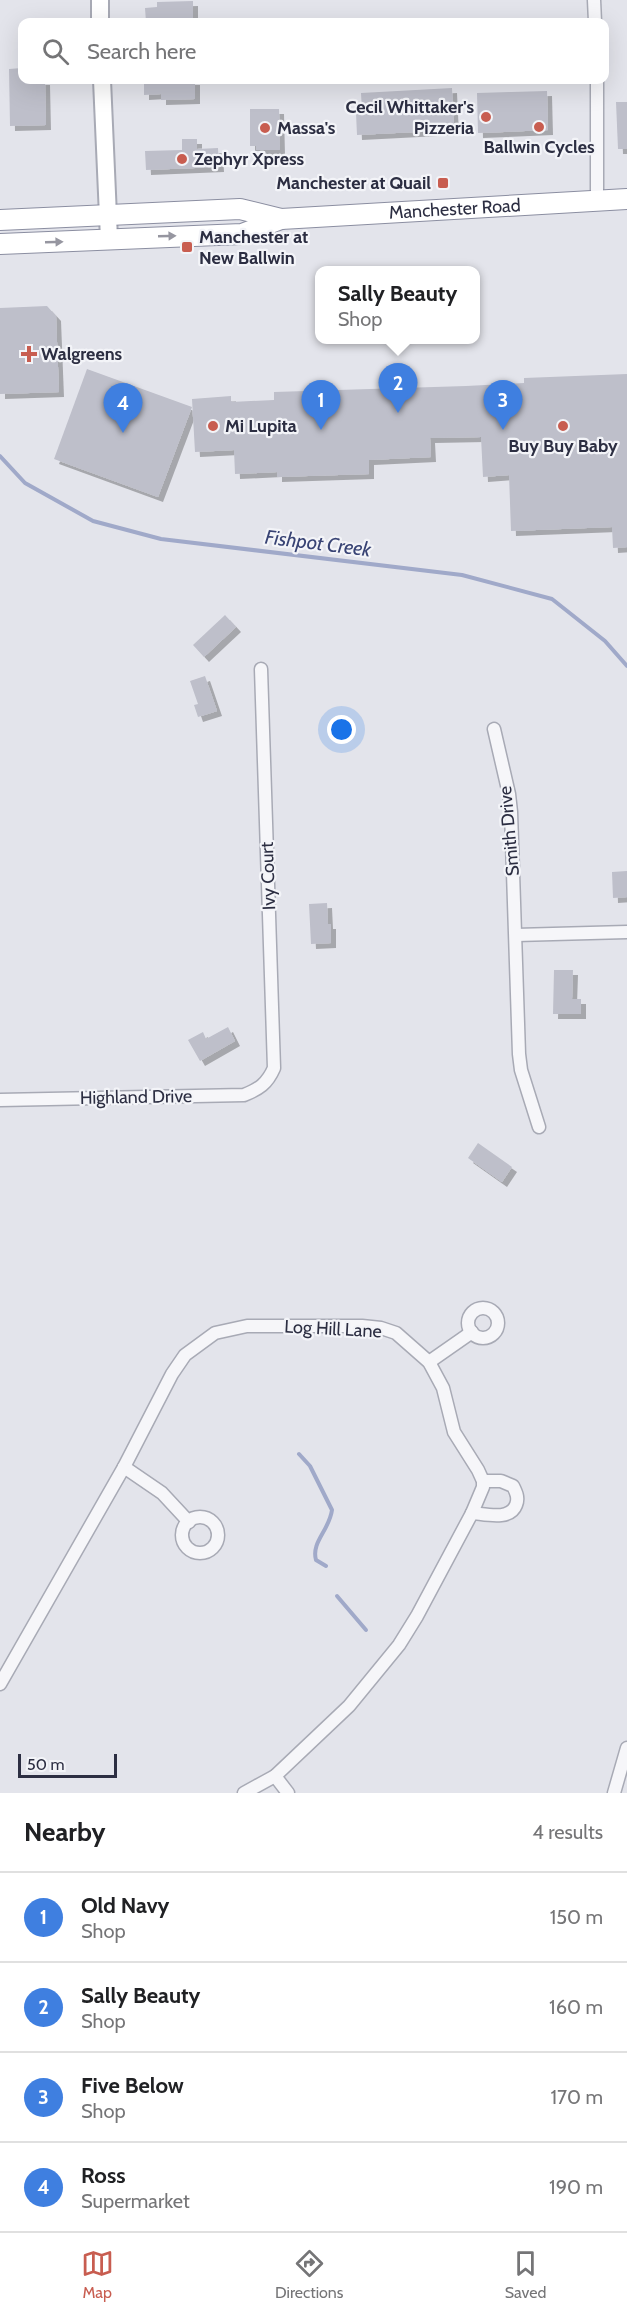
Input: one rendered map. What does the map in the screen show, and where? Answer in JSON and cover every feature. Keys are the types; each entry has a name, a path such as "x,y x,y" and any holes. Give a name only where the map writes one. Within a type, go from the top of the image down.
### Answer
{"highway":[{"name":"Manchester Road","path":"0,220 240,209 281,219 627,199"},
{"name":"Manchester Road","path":"0,244 242,234 281,219"}],"main road":[{"path":"100,0 100,18"},
{"path":"102,84 109,239"}],"street":[{"path":"594,0 595,18"},
{"path":"597,84 597,201"},
{"name":"Ivy Court","path":"261,669 274,1068 268,1081"},
{"name":"Smith Drive","path":"494,729 511,812 519,1054 521,1070 539,1127"},
{"path":"516,936 627,933"},
{"name":"Highland Drive","path":"0,1100 244,1095 258,1089 268,1081"},
{"name":"Log Hill Lane","path":"0,1684 124,1467 172,1374 185,1355 215,1333 247,1326 381,1328 396,1333 429,1362 443,1388 454,1432 483,1481"},
{"path":"429,1362 472,1332"},
{"path":"124,1467 162,1492 189,1522"},
{"path":"244,1793 275,1776 349,1706 399,1645 472,1513 483,1487 483,1481 501,1481 513,1486 518,1497 513,1510 503,1515 472,1513"},
{"path":"614,1793 627,1748"},
{"path":"275,1776 288,1793"}],"building":[{"path":"193,1 193,18 146,18 145,8 157,7 157,2"},
{"path":"18,68 18,84 45,84 46,125 10,126 9,69"},
{"path":"144,84 195,84 195,99 161,100 161,94 144,95"},
{"path":"452,88 454,130 357,135 356,113 362,112 361,93"},
{"path":"547,91 548,130 478,133 477,93"},
{"path":"616,102 627,102 627,149 618,149"},
{"name":"Massa's","path":"250,109 279,109 280,150 256,150 256,146 250,146"},
{"name":"Zephyr Xpress","path":"182,139 197,139 197,149 218,148 219,167 146,170 145,151 182,150"},
{"name":"Walgreens","path":"47,306 56,316 59,392 0,394 0,308"},
{"path":"87,369 192,407 158,497 54,459"},
{"path":"627,374 627,547 613,548 612,527 511,531 509,475 483,477 481,437 430,438 431,457 369,460 369,474 277,477 277,472 235,474 234,450 195,452 192,399 231,396 231,402 274,400 274,392 466,386 524,383 524,378"},
{"path":"225,615 236,627 204,657 193,645"},
{"path":"205,676 217,711 198,717 194,705 198,704 190,681"},
{"path":"627,871 627,897 613,898 612,872"},
{"path":"327,903 328,924 331,924 331,943 311,944 309,904"},
{"path":"554,970 573,970 572,999 581,999 581,1014 553,1014"},
{"path":"228,1027 235,1041 200,1061 188,1040 203,1032 206,1039"},
{"path":"478,1143 512,1167 502,1182 468,1158"}],"waterway":[{"name":"Fishpot Creek","path":"0,456 25,483 93,521 161,539 462,575 552,599 605,641 627,666"},
{"path":"299,1454 310,1466 332,1510 315,1554 316,1560 326,1566"},
{"path":"337,1596 366,1630"}],"place":[{"name":"Cecil Whittaker's Pizzeria","path":"486,117"},
{"name":"Ballwin Cycles","path":"539,127"},
{"name":"Massa's","path":"265,128"},
{"name":"Zephyr Xpress","path":"182,159"},
{"name":"Manchester at Quail","path":"443,183"},
{"name":"Manchester at New Ballwin","path":"187,247"},
{"name":"Walgreens","path":"29,354"},
{"name":"Sally Beauty","path":"398,413"},
{"name":"Mi Lupita","path":"213,426"},
{"name":"Buy Buy Baby","path":"563,426"},
{"name":"Old Navy","path":"321,430"},
{"name":"Five Below","path":"503,430"},
{"name":"Ross","path":"123,433"}]}
